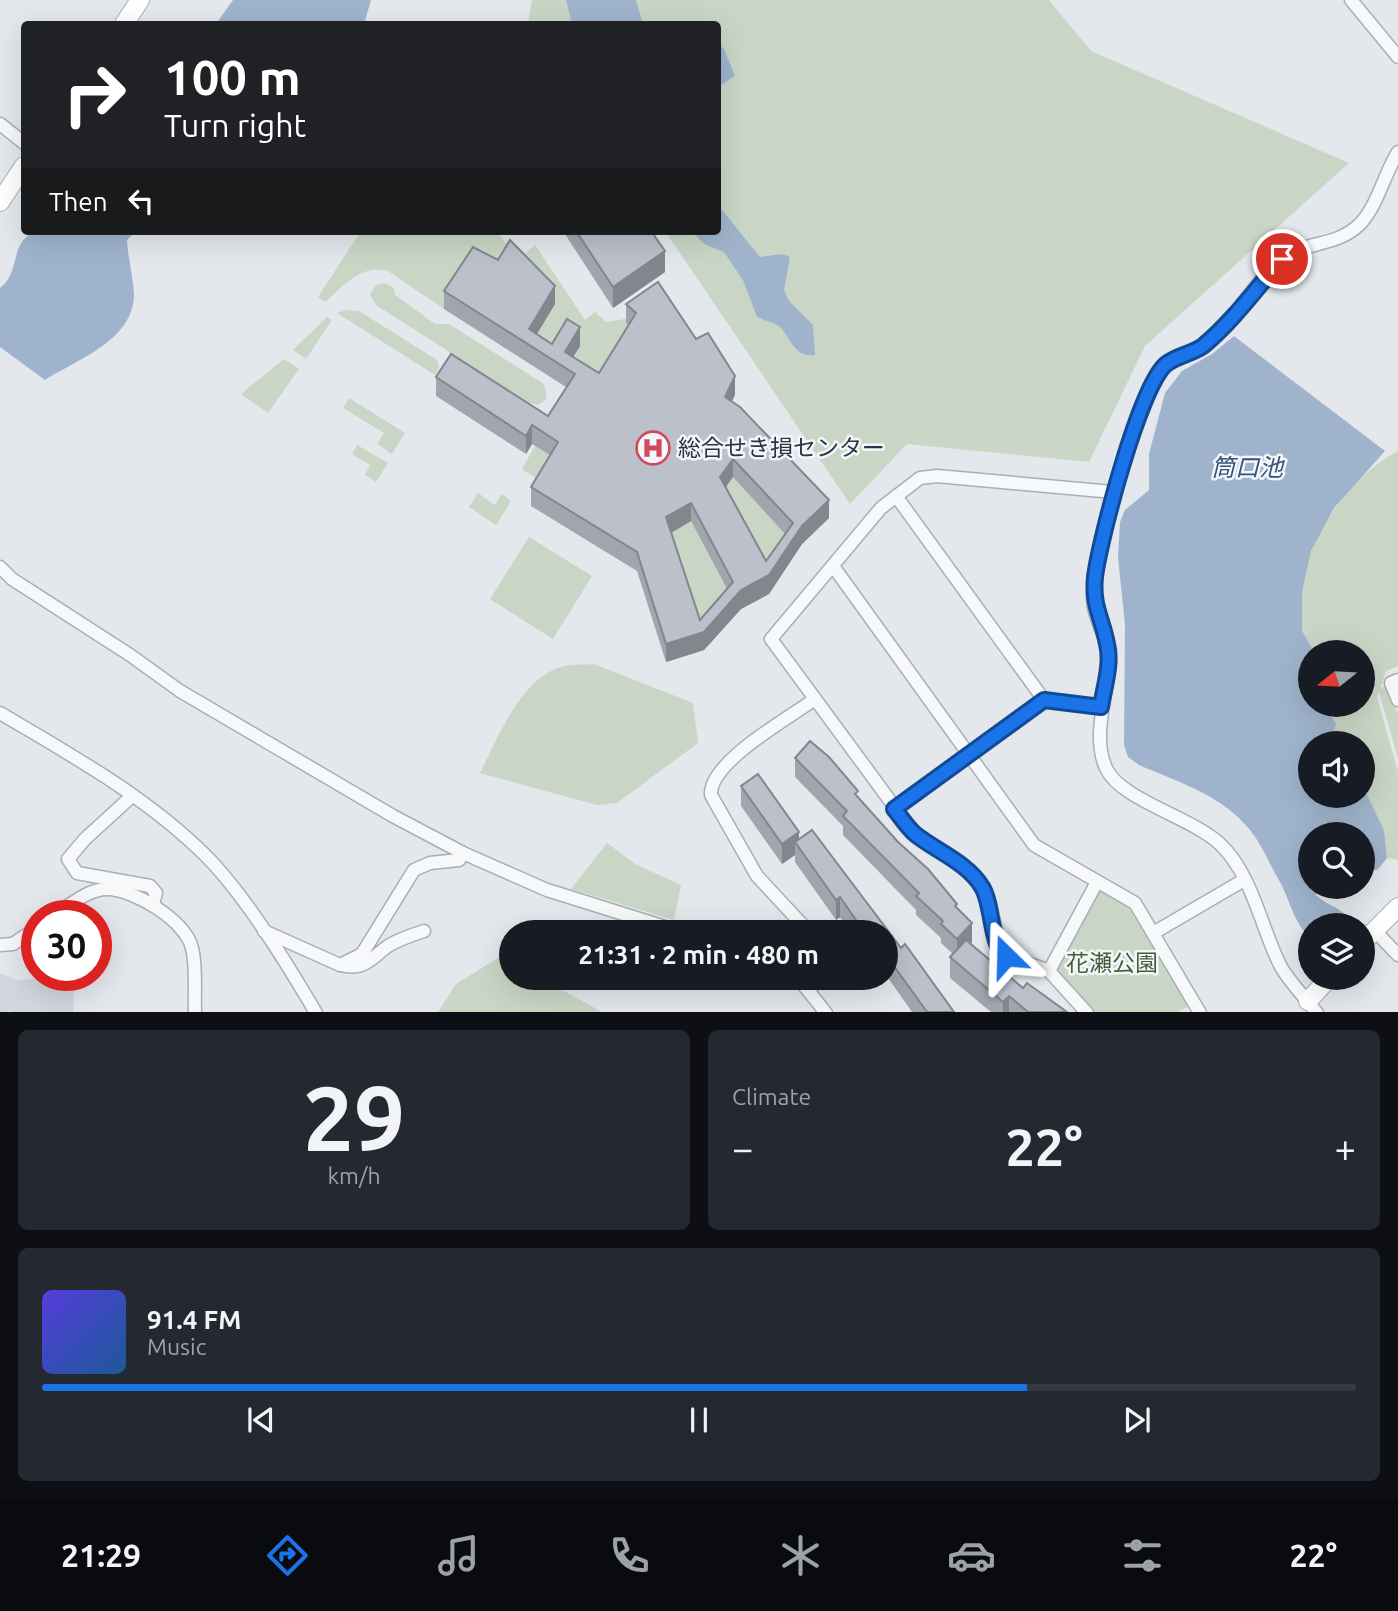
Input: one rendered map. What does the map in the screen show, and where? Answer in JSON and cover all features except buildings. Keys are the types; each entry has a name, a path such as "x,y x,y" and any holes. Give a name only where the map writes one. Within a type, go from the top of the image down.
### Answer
{"street":[{"path":"126,21 141,0"},
{"path":"1351,0 1398,57"},
{"path":"0,124 21,141"},
{"path":"1322,990 1312,1007 1282,968 1244,880 1222,845 1205,831 1120,786 1107,770 1103,753 1101,707 1109,663 1108,645 1093,602 1095,574 1113,492 1152,383 1165,364 1200,348 1213,337 1282,259 1300,249 1343,238 1358,225 1368,215 1387,170 1398,152"},
{"path":"0,202 21,170"},
{"path":"1086,1012 1049,971 1001,953 990,904 982,886 967,870 912,832 771,639 881,508 920,478 937,476 1113,492"},
{"path":"896,496 1044,700"},
{"path":"833,566 1034,845 1135,903 1155,932 1199,1012"},
{"path":"0,568 12,579 130,655 180,691 393,816 463,853 547,890 643,920"},
{"path":"1398,680 1391,683 1398,700"},
{"path":"798,920 752,870 711,795 710,786 723,765 815,699"},
{"path":"894,809 1044,700 1101,707"},
{"path":"0,713 132,796 176,828 206,856 226,877 314,1009"},
{"path":"132,796 85,839 68,859 77,873 150,886 156,893 153,904"},
{"path":"340,965 362,954 414,870 430,863 459,860 463,853"},
{"path":"1155,932 1244,880"},
{"path":"1049,971 1097,882"},
{"path":"78,900 107,889 130,894 153,904 181,930 192,948 195,1012"},
{"path":"1375,930 1398,908"},
{"path":"262,930 352,968 369,964 396,942 424,931"},
{"path":"0,945 13,944 21,939"},
{"path":"1375,940 1398,955"},
{"path":"807,990 825,1012"}],"shaded area":[{"path":"0,973 21,980 21,991 74,991 73,1012 11,1012 9,1009 8,1012 0,1012"}],"green space":[{"path":"532,0 1049,0 1091,51 1349,163 1145,346 1089,462 907,444 850,504 668,235 721,235 721,21 528,21"},
{"path":"358,235 500,235 518,260 535,245 585,320 595,312 606,322 625,319 628,325 600,391 552,362 473,265 444,309 388,271 378,270 353,278 325,302 318,297"},
{"path":"378,284 387,284 394,288 395,295 435,324 449,324 544,384 547,399 538,405 529,403 376,305 371,292"},
{"path":"346,310 359,311 437,360 439,368 435,375 337,313"},
{"path":"327,317 332,320 306,359 293,350"},
{"path":"284,359 299,369 268,413 241,394"},
{"path":"349,398 405,433 392,454 377,444 384,433 343,408"},
{"path":"573,408 544,483 522,469 535,446 545,452"},
{"path":"357,445 388,463 376,482 365,475 370,465 352,454"},
{"path":"1398,451 1398,666 1386,671 1380,689 1386,685 1398,714 1398,759 1379,692 1377,697 1398,772 1398,860 1387,858 1384,830 1374,808 1375,731 1333,731 1335,724 1331,718 1376,718 1376,640 1306,640 1300,604 1303,578 1311,551 1323,526 1357,482"},
{"path":"733,477 793,542 766,579 720,495"},
{"path":"478,493 495,505 502,494 511,501 496,525 469,507"},
{"path":"691,521 733,601 700,638 666,536"},
{"path":"529,537 592,576 553,639 490,599"},
{"path":"594,664 693,703 698,743 617,803 597,805 480,773 512,712 534,684 547,673 561,667"},
{"path":"607,843 635,864 681,885 674,920 571,889"},
{"name":"花瀬公園","path":"1102,891 1132,907 1191,1005 1177,1012 1094,1012 1058,974 1057,968 1097,892"},
{"path":"499,957 499,990 562,990 602,1012 438,1012 456,984"}],"water":[{"path":"233,0 371,0 365,21 218,21"},
{"path":"566,0 636,0 642,21 571,21"},
{"path":"721,46 724,49 735,76 721,85"},
{"path":"721,209 760,257 782,254 790,257 784,290 789,301 813,325 815,355 802,353 780,327 757,317 743,280 724,252 704,244 696,235 721,235"},
{"path":"29,235 132,235 127,240 134,294 132,310 125,324 115,336 88,356 45,380 0,347 0,288 11,273 22,241"},
{"name":"筒口池","path":"1234,336 1385,451 1334,508 1311,551 1302,592 1302,631 1307,640 1298,640 1298,718 1332,718 1336,724 1334,731 1298,731 1298,808 1374,808 1384,830 1387,858 1375,870 1375,822 1298,822 1298,899 1321,899 1343,913 1298,913 1298,922 1284,889 1258,842 1239,818 1199,791 1139,765 1128,757 1124,745 1125,625 1118,557 1120,522 1125,510 1149,490 1149,454 1165,393 1182,371 1212,354"}],"place":[{"name":"総合せき損センター","path":"653,448"}],"route":[{"path":"1006,956 997,946 990,904 982,886 967,870 912,832 894,809 1044,700 1101,707 1109,663 1108,645 1093,602 1095,574 1113,492 1152,383 1165,364 1200,348 1213,337 1282,259"}]}
